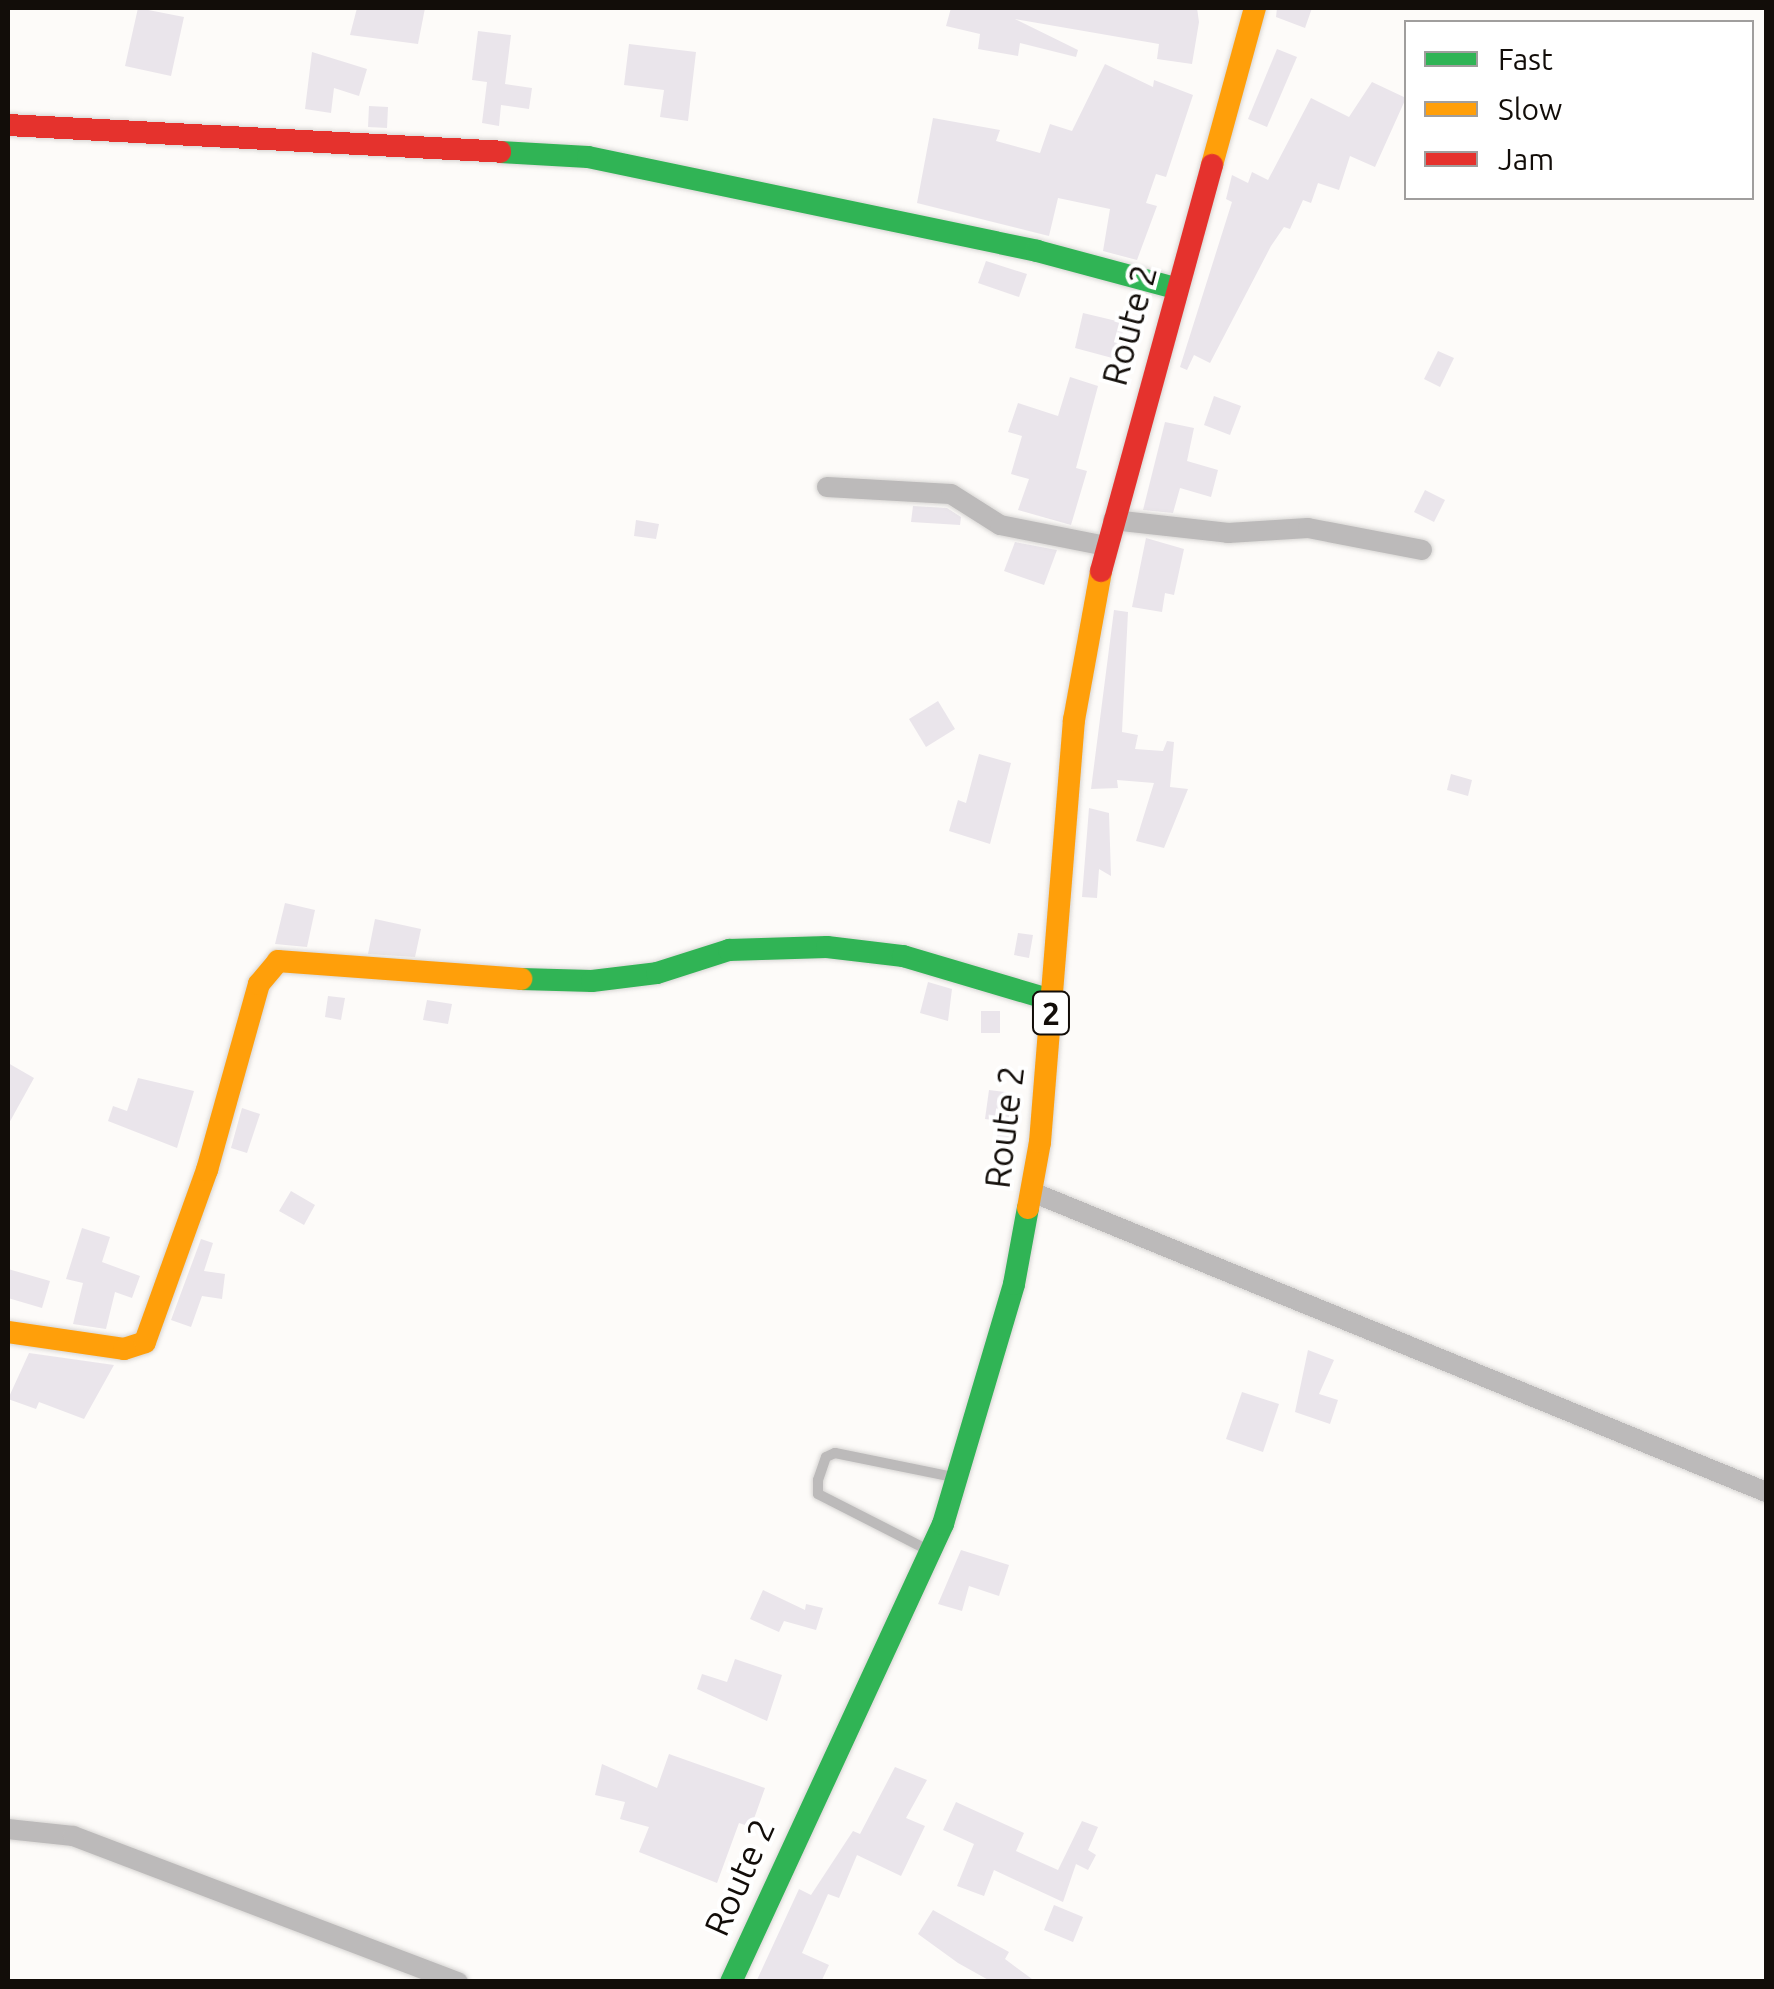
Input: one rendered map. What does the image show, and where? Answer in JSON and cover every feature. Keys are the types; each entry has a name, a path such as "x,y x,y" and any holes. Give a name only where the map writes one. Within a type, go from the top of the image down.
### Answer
{"main road":[{"name":"Route 2","path":"730,1982 932,1552 959,1478 1014,1284 1032,1192 1074,720 1106,546 1255,8"},
{"path":"8,125 588,157 1038,252 1175,288"},
{"path":"8,1332 124,1350 145,1342 207,1170 259,984 278,961 392,974 592,981 657,974 729,950 827,947 903,956 1052,1000"}],"street":[{"path":"827,488 951,494 1000,526 1106,546"},
{"path":"1113,520 1228,533 1308,528 1422,550"},
{"path":"1032,1192 1766,1492"},
{"path":"8,1829 74,1836 458,1982"}],"lane":[{"path":"932,1552 818,1494 826,1457 835,1453 959,1478"}],"building":[{"path":"138,8 184,17 171,76 125,66"},
{"path":"357,8 425,8 418,44 350,35"},
{"path":"951,8 1197,8 1199,22 1192,64 1157,59 1159,44 1015,19 1078,50 1076,57 1020,43 1018,56 978,49 980,34 946,26"},
{"path":"1277,8 1312,8 1305,28 1276,17"},
{"path":"478,31 511,35 505,84 532,88 529,109 501,105 499,126 482,123 487,82 472,80"},
{"path":"629,44 696,52 688,121 660,117 664,90 624,85"},
{"path":"1277,49 1297,57 1267,127 1248,119"},
{"path":"312,52 367,69 359,96 334,88 331,113 305,109"},
{"path":"1105,64 1153,87 1154,80 1193,95 1166,177 1156,174 1146,203 1157,206 1137,260 1103,251 1110,209 1058,198 1049,236 917,203 933,118 1000,130 996,141 1040,153 1050,124 1072,131"},
{"path":"1372,82 1404,97 1375,167 1350,156 1339,190 1318,183 1311,203 1303,200 1290,229 1284,227 1271,246 1210,363 1194,355 1187,370 1180,367 1232,202 1226,199 1232,175 1248,183 1252,172 1268,180 1311,98 1349,117"},
{"path":"369,106 388,107 387,128 368,127"},
{"path":"986,261 1027,274 1019,297 978,283"},
{"path":"1083,313 1125,323 1116,359 1075,348"},
{"path":"1438,351 1454,358 1440,387 1424,379"},
{"path":"1070,377 1098,386 1076,468 1087,471 1071,525 1018,510 1029,479 1011,474 1022,436 1008,432 1018,403 1058,416"},
{"path":"1214,396 1241,406 1230,435 1204,425"},
{"path":"1165,422 1194,428 1187,461 1218,470 1211,497 1180,488 1173,513 1143,510"},
{"path":"1425,490 1445,500 1434,522 1414,512"},
{"path":"913,506 947,508 961,517 960,525 911,522"},
{"path":"636,520 659,524 656,539 634,536"},
{"path":"1146,538 1184,549 1174,595 1165,593 1162,612 1132,607"},
{"path":"1015,542 1057,550 1044,585 1004,571"},
{"path":"1114,610 1128,612 1122,732 1138,735 1135,749 1163,751 1167,741 1174,742 1170,787 1188,789 1164,848 1136,841 1154,783 1117,780 1118,788 1091,789"},
{"path":"938,701 955,729 926,747 909,719"},
{"path":"979,754 1011,763 990,844 949,831 958,800 966,803"},
{"path":"1451,774 1472,780 1468,796 1447,790"},
{"path":"1089,808 1109,813 1111,876 1099,869 1097,898 1082,897"},
{"path":"285,903 315,910 307,947 275,944"},
{"path":"375,919 421,929 415,957 368,954"},
{"path":"1018,933 1033,935 1029,958 1014,955"},
{"path":"928,982 952,989 948,1021 920,1013"},
{"path":"328,996 345,998 341,1020 325,1017"},
{"path":"427,1000 452,1004 448,1024 423,1020"},
{"path":"981,1011 1000,1011 1000,1033 981,1033"},
{"path":"8,1063 34,1078 8,1125"},
{"path":"138,1078 194,1091 177,1148 108,1121 113,1106 127,1111"},
{"path":"989,1090 1013,1093 1008,1122 985,1119"},
{"path":"242,1108 260,1114 247,1153 231,1148"},
{"path":"998,1127 1015,1129 1013,1147 996,1146"},
{"path":"291,1191 315,1205 304,1225 279,1211"},
{"path":"82,1228 110,1237 102,1262 140,1276 132,1298 115,1292 106,1329 73,1324 83,1283 66,1279"},
{"path":"201,1239 213,1243 204,1271 225,1274 222,1299 202,1296 191,1327 171,1320"},
{"path":"8,1269 50,1281 42,1308 8,1298"},
{"path":"1308,1350 1334,1360 1319,1394 1338,1400 1330,1424 1295,1412"},
{"path":"29,1353 114,1365 84,1419 39,1402 36,1409 8,1399"},
{"path":"1242,1392 1279,1404 1263,1452 1226,1439"},
{"path":"961,1550 1009,1565 999,1596 969,1586 962,1611 938,1604"},
{"path":"763,1590 805,1610 806,1604 823,1608 816,1630 784,1621 779,1632 750,1619"},
{"path":"735,1659 782,1675 767,1721 697,1689 702,1674 727,1682"},
{"path":"669,1754 765,1788 751,1827 739,1823 717,1883 639,1852 649,1827 620,1819 625,1802 595,1795 602,1764 657,1788"},
{"path":"895,1767 927,1780 906,1818 925,1826 901,1876 857,1855 839,1898 828,1894 802,1953 829,1965 821,1982 756,1982 799,1889 811,1895 853,1831 860,1834"},
{"path":"956,1802 1024,1833 1016,1851 1058,1870 1082,1821 1098,1827 1088,1850 1096,1855 1088,1870 1076,1864 1063,1902 994,1870 984,1896 957,1886 974,1844 943,1830"},
{"path":"1054,1905 1083,1917 1073,1942 1044,1930"},
{"path":"933,1910 1009,1952 1005,1959 1036,1982 992,1982 958,1963 918,1934"}],"traffic: fast":[{"path":"500,152 588,157 1037,251 1175,288"},
{"path":"521,979 592,981 657,973 729,950 827,947 903,956 1052,1000"},
{"path":"731,1982 943,1524 1014,1284 1028,1208"}],"traffic: slow":[{"path":"1212,165 1255,8"},
{"path":"1028,1208 1040,1142 1074,720 1101,571"},
{"path":"8,1332 124,1349 145,1342 207,1170 259,984 278,961 521,979"}],"traffic: jam":[{"path":"8,125 500,152"},
{"path":"1101,571 1212,165"}]}
